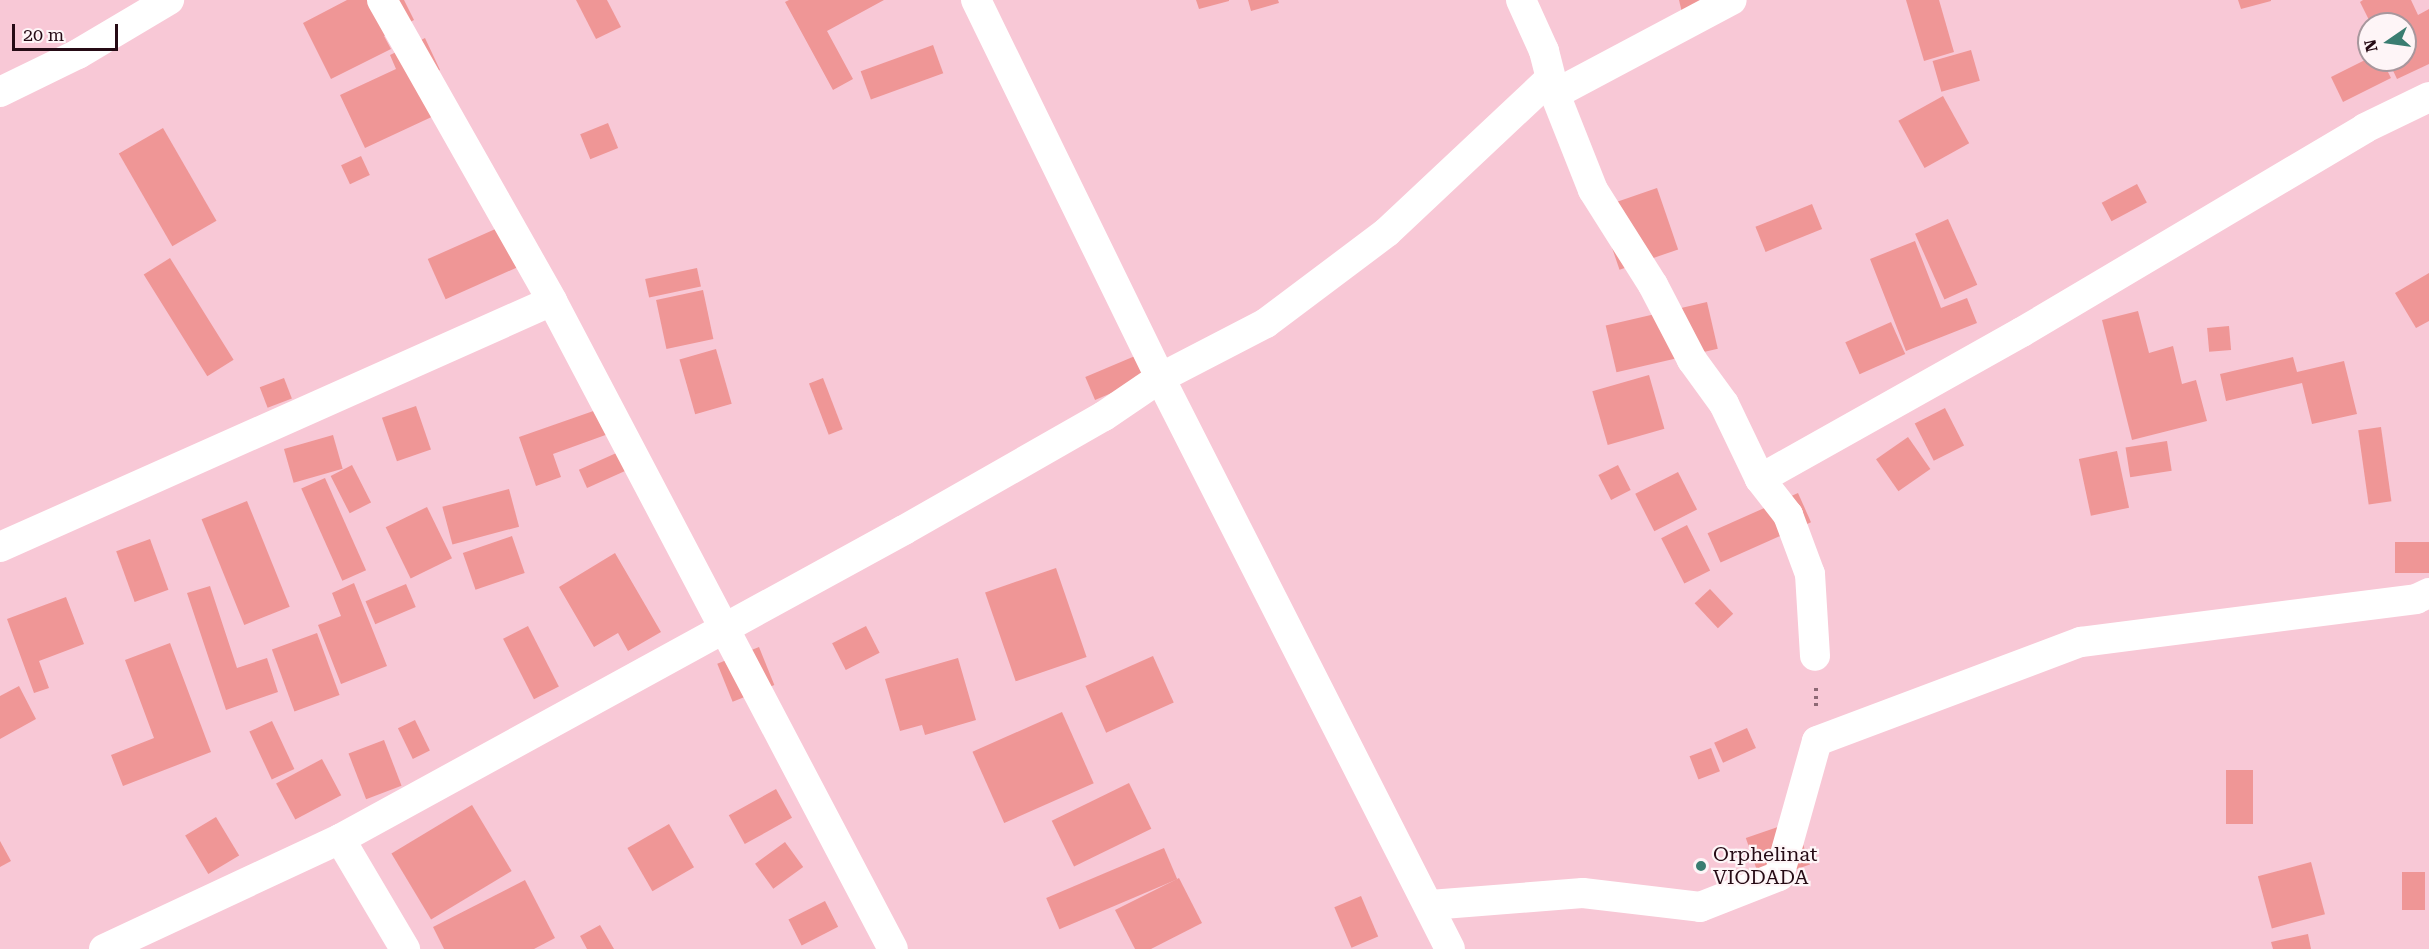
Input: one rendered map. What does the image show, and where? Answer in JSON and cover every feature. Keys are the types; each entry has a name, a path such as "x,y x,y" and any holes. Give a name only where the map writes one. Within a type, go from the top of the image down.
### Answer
{"street":[{"path":"0,92 78,54 169,0"},
{"path":"382,0 552,301 893,949"},
{"path":"976,0 1160,378 1431,905 1450,949"},
{"path":"1521,0 1544,51 1555,94"},
{"path":"1555,94 1732,0"},
{"path":"104,949 340,838 722,626 903,530 1104,416 1160,378 1266,322 1387,232 1548,81 1593,190 1653,285 1692,360 1724,404 1760,479 1788,515 1810,574 1815,656"},
{"path":"1760,479 2022,332 2365,128 2429,97"},
{"path":"0,547 552,301"},
{"path":"1431,905 1583,892 1700,907 1779,876 1817,741 2081,642 2416,599 2429,593"},
{"path":"340,838 405,949"}],"path":[{"path":"1815,656 1817,741"}],"building":[{"path":"347,0 404,0 414,20 384,36 391,49 331,79 303,23"},
{"path":"576,0 607,0 621,27 596,39"},
{"path":"789,0 884,0 827,31 853,79 833,90 785,2"},
{"path":"1196,0 1229,0 1229,1 1199,9"},
{"path":"1248,0 1278,0 1279,3 1251,11"},
{"path":"1679,0 1715,0 1684,21"},
{"path":"1906,0 1939,0 1954,52 1924,61"},
{"path":"2238,0 2271,0 2271,1 2241,9"},
{"path":"2363,0 2411,0 2417,12 2365,12 2360,2"},
{"path":"2429,9 2429,64 2417,70 2417,13 2418,15"},
{"path":"425,38 440,70 421,79 438,114 365,148 340,95 396,69 390,55"},
{"path":"933,45 943,73 871,100 861,71"},
{"path":"1971,50 1980,81 1941,92 1933,61"},
{"path":"2357,64 2357,72 2388,72 2391,78 2343,102 2331,77"},
{"path":"2394,72 2412,72 2397,79"},
{"path":"1943,96 1969,143 1925,168 1898,121"},
{"path":"608,123 618,148 590,159 580,134"},
{"path":"163,128 216,221 172,246 119,154"},
{"path":"361,156 370,175 350,184 341,165"},
{"path":"2137,184 2147,203 2112,221 2102,203"},
{"path":"1657,188 1678,249 1620,270 1598,208"},
{"path":"1812,204 1822,229 1766,252 1755,227"},
{"path":"520,218 538,258 446,299 428,259"},
{"path":"1948,219 1977,285 1944,299 1915,234"},
{"path":"1915,241 1941,308 1967,298 1977,323 1906,351 1870,259"},
{"path":"170,258 234,360 207,376 144,274"},
{"path":"697,268 701,287 649,298 645,279"},
{"path":"2429,273 2429,321 2416,328 2395,293"},
{"path":"703,290 713,339 666,349 656,300"},
{"path":"1707,302 1718,349 1616,372 1606,325"},
{"path":"2138,311 2149,353 2173,346 2182,384 2196,380 2207,421 2132,440 2102,320"},
{"path":"1891,322 1905,354 1860,374 1845,342"},
{"path":"2229,326 2231,350 2209,352 2207,328"},
{"path":"716,349 732,404 695,414 679,359"},
{"path":"1135,356 1145,379 1095,400 1085,377"},
{"path":"2293,357 2297,372 2344,361 2357,414 2312,424 2302,383 2226,401 2220,374"},
{"path":"1649,375 1664,429 1608,445 1592,391"},
{"path":"284,378 292,399 268,408 260,387"},
{"path":"823,378 843,429 829,435 809,383"},
{"path":"416,406 431,449 397,461 382,418"},
{"path":"602,408 611,433 553,454 561,477 536,486 519,437"},
{"path":"1945,408 1964,445 1934,461 1915,423"},
{"path":"2381,427 2391,501 2369,504 2358,430"},
{"path":"333,435 343,469 294,483 284,449"},
{"path":"1908,437 1930,469 1898,491 1876,459"},
{"path":"2167,441 2172,471 2130,477 2126,448"},
{"path":"641,442 649,460 587,488 579,470"},
{"path":"2117,451 2129,508 2091,516 2079,459"},
{"path":"352,465 371,502 350,513 331,476"},
{"path":"1618,465 1631,490 1611,500 1598,475"},
{"path":"1678,472 1697,509 1654,531 1635,494"},
{"path":"325,478 366,570 342,581 301,489"},
{"path":"509,489 519,527 452,545 442,507"},
{"path":"1798,493 1811,522 1721,563 1708,533"},
{"path":"247,501 290,607 244,625 202,519"},
{"path":"427,507 452,558 411,578 386,527"},
{"path":"1687,525 1710,570 1684,584 1661,538"},
{"path":"512,536 525,573 476,590 463,553"},
{"path":"150,539 168,590 135,602 116,551"},
{"path":"2395,542 2429,542 2429,573 2395,573"},
{"path":"615,553 661,632 628,651 618,633 594,647 559,587"},
{"path":"1056,568 1087,657 1016,681 985,592"},
{"path":"354,583 387,666 341,684 318,625 341,616 332,593"},
{"path":"406,584 416,607 375,624 365,601"},
{"path":"210,586 237,668 267,658 278,692 226,710 187,593"},
{"path":"1710,589 1733,614 1718,628 1695,603"},
{"path":"66,597 84,644 39,661 49,688 34,693 7,619"},
{"path":"528,626 559,687 534,699 503,639"},
{"path":"866,626 880,653 846,670 832,643"},
{"path":"317,633 340,695 294,711 272,649"},
{"path":"170,643 211,752 123,786 111,755 154,738 125,660"},
{"path":"759,647 774,685 733,702 717,664"},
{"path":"1153,656 1174,703 1106,733 1085,686"},
{"path":"958,658 976,720 925,735 922,725 900,731 885,679"},
{"path":"19,686 36,719 0,739 0,696"},
{"path":"1062,712 1094,783 1004,823 972,752"},
{"path":"415,720 430,751 413,759 398,728"},
{"path":"272,721 294,769 272,780 249,732"},
{"path":"1747,728 1756,748 1723,763 1714,743"},
{"path":"384,740 402,786 366,799 349,754"},
{"path":"1711,748 1720,771 1698,780 1690,756"},
{"path":"322,759 341,795 295,820 276,783"},
{"path":"2226,770 2253,770 2253,824 2226,824"},
{"path":"1129,783 1151,829 1074,867 1052,821"},
{"path":"776,789 792,818 745,844 729,815"},
{"path":"472,805 512,871 431,919 391,853"},
{"path":"216,817 239,856 208,874 185,836"},
{"path":"1795,821 1810,864 1761,881 1746,838"},
{"path":"669,824 694,867 652,891 627,848"},
{"path":"0,841 11,861 0,867"},
{"path":"785,842 803,867 773,889 755,864"},
{"path":"1164,848 1177,879 1059,929 1046,898"},
{"path":"2311,862 2325,914 2272,928 2258,876"},
{"path":"2402,872 2425,872 2425,910 2402,910"},
{"path":"1179,878 1202,923 1151,949 1135,949 1115,910"},
{"path":"525,880 555,938 534,949 444,949 433,927"},
{"path":"1361,896 1378,937 1351,948 1334,907"},
{"path":"825,901 838,927 802,945 788,920"},
{"path":"600,925 614,949 587,949 580,936"},
{"path":"2308,934 2311,949 2273,949 2271,942"}],"place":[{"name":"Orphelinat VIODADA","path":"1701,866"}]}
